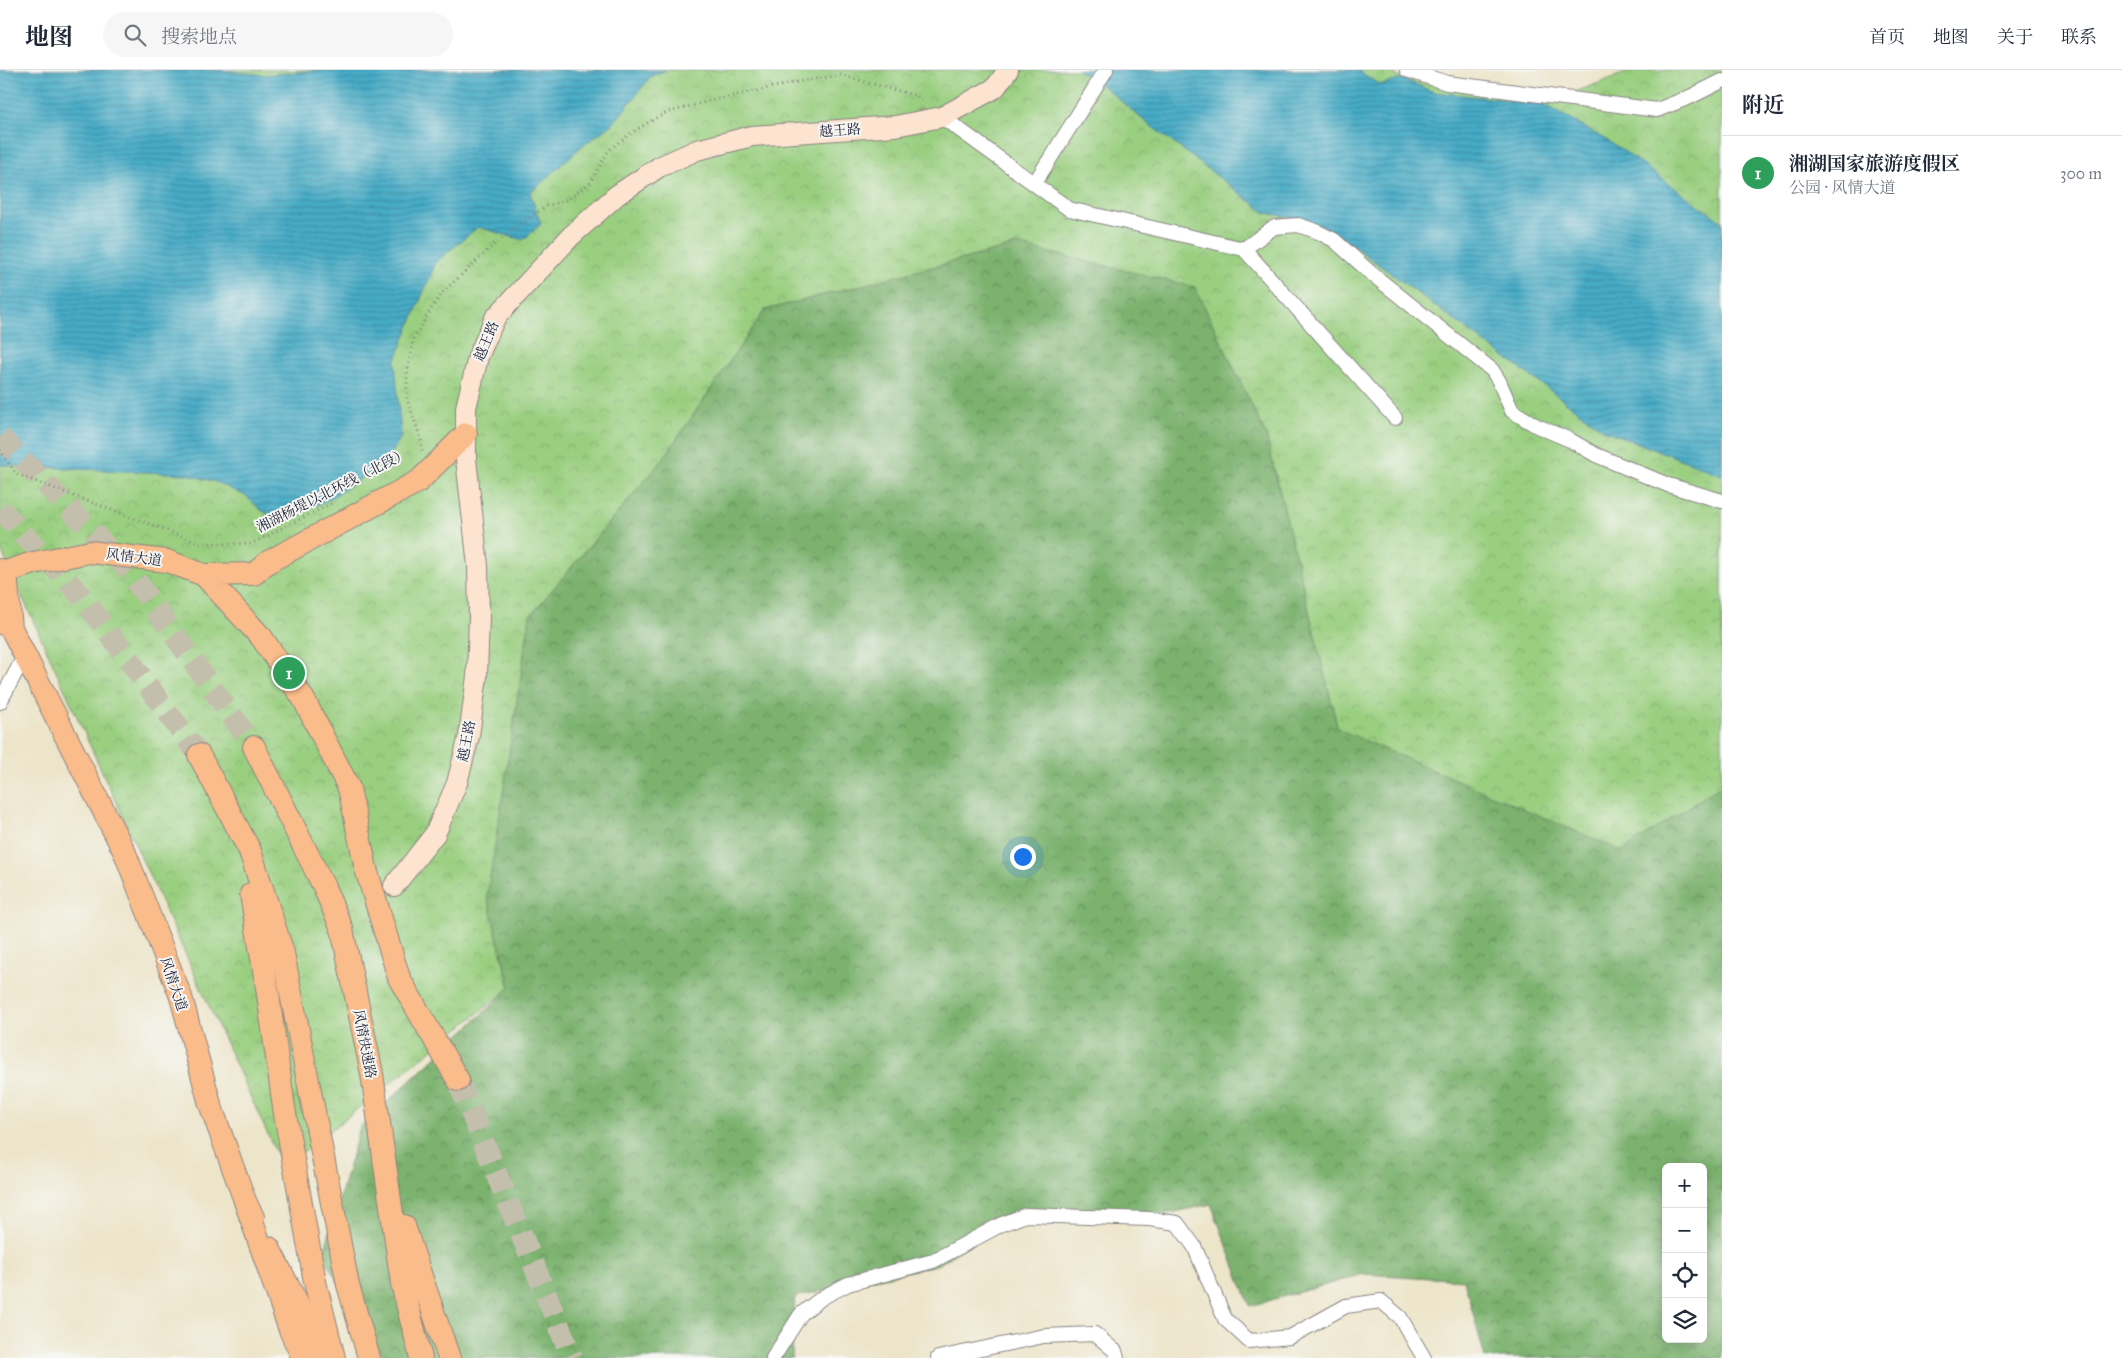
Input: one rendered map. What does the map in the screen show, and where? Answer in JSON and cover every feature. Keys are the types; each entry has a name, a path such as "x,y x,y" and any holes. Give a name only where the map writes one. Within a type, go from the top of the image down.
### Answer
{"main road":[{"name":"越王路","path":"394,886 435,834 457,783 469,736 477,676 479,617 478,566 466,459 466,408 478,357 495,318 571,236 617,195 659,167 697,150 752,136 895,126 942,117 995,88 1008,70"},
{"path":"204,576 261,568 419,481 466,434"},
{"name":"风情大道","path":"3,571 90,552 167,561 204,576 262,638 304,698 349,788 366,869 399,978 458,1080"},
{"path":"261,568 238,602 262,638"},
{"path":"3,571 5,625"},
{"name":"风情大道","path":"5,625 25,655 126,853 181,997 210,1104 245,1201 325,1358"},
{"name":"风情快速路","path":"254,747 324,887 342,929 372,1074 402,1284 420,1358"},
{"path":"334,1358 316,1282 284,1108 253,898 200,755 250,852 283,953 348,1286 369,1358"},
{"path":"386,1176 449,1358"},
{"path":"245,1201 290,1330 303,1358"}],"street":[{"path":"1034,184 1106,70"},
{"path":"1407,70 1447,83 1657,110 1690,97 1722,81"},
{"path":"942,117 1069,209 1244,249 1395,418"},
{"path":"1244,249 1274,227 1298,225 1334,240 1372,274 1492,370 1512,411 1596,454 1668,485 1722,501"},
{"path":"0,702 25,655"},
{"path":"772,1358 801,1314 823,1297 848,1284 933,1261 1002,1224 1026,1215 1150,1219 1177,1223 1194,1246 1225,1319 1249,1340 1290,1337 1346,1306 1381,1301 1400,1317 1424,1358"},
{"path":"938,1358 1044,1336 1095,1334 1115,1351 1117,1358"}],"path":[{"name":"湘湖杨堤以北环线（北段）","path":"418,458 423,453 421,439 406,399 407,374 413,340 444,291 497,242 546,206 567,200 590,183 609,150 634,131 663,114 709,101 797,82 840,75 917,96 942,117"},
{"name":"湘湖杨堤以北环线（北段）","path":"0,450 16,474 74,494 200,543 251,544 336,501"}],"green space":[{"path":"0,70 1388,70 1402,79 1543,104 1633,70 1722,70 1722,789 1719,787 1622,851 1338,729 1266,435 1195,287 1017,245 765,310 663,459 530,616 487,897 510,988 283,1168 0,548"},
{"path":"1017,245 1195,287 1266,435 1338,729 1722,787 1722,1358 1485,1358 1464,1280 1364,1274 1250,1306 1211,1204 1139,1220 1023,1210 937,1265 795,1297 792,1358 387,1358 379,1351 323,1256 360,1127 510,988 487,897 530,616 663,459 765,310"}],"water":[{"path":"0,70 215,70 264,75 325,70 666,70 651,76 613,124 583,145 530,193 541,224 523,240 478,227 436,262 395,361 401,437 385,462 328,500 291,516 275,518 261,510 246,496 216,482 186,474 0,465"},
{"path":"1078,70 1357,70 1381,85 1402,79 1434,92 1544,104 1618,147 1722,222 1722,475 1604,430 1344,239 1306,220 1266,213 1142,119 1103,86"}],"tunnel":[{"path":"0,437 126,567 254,747"},
{"path":"0,509 83,598 199,755"},
{"path":"458,1080 572,1358"}],"place":[{"name":"湘湖国家旅游度假区","path":"289,673"}]}
